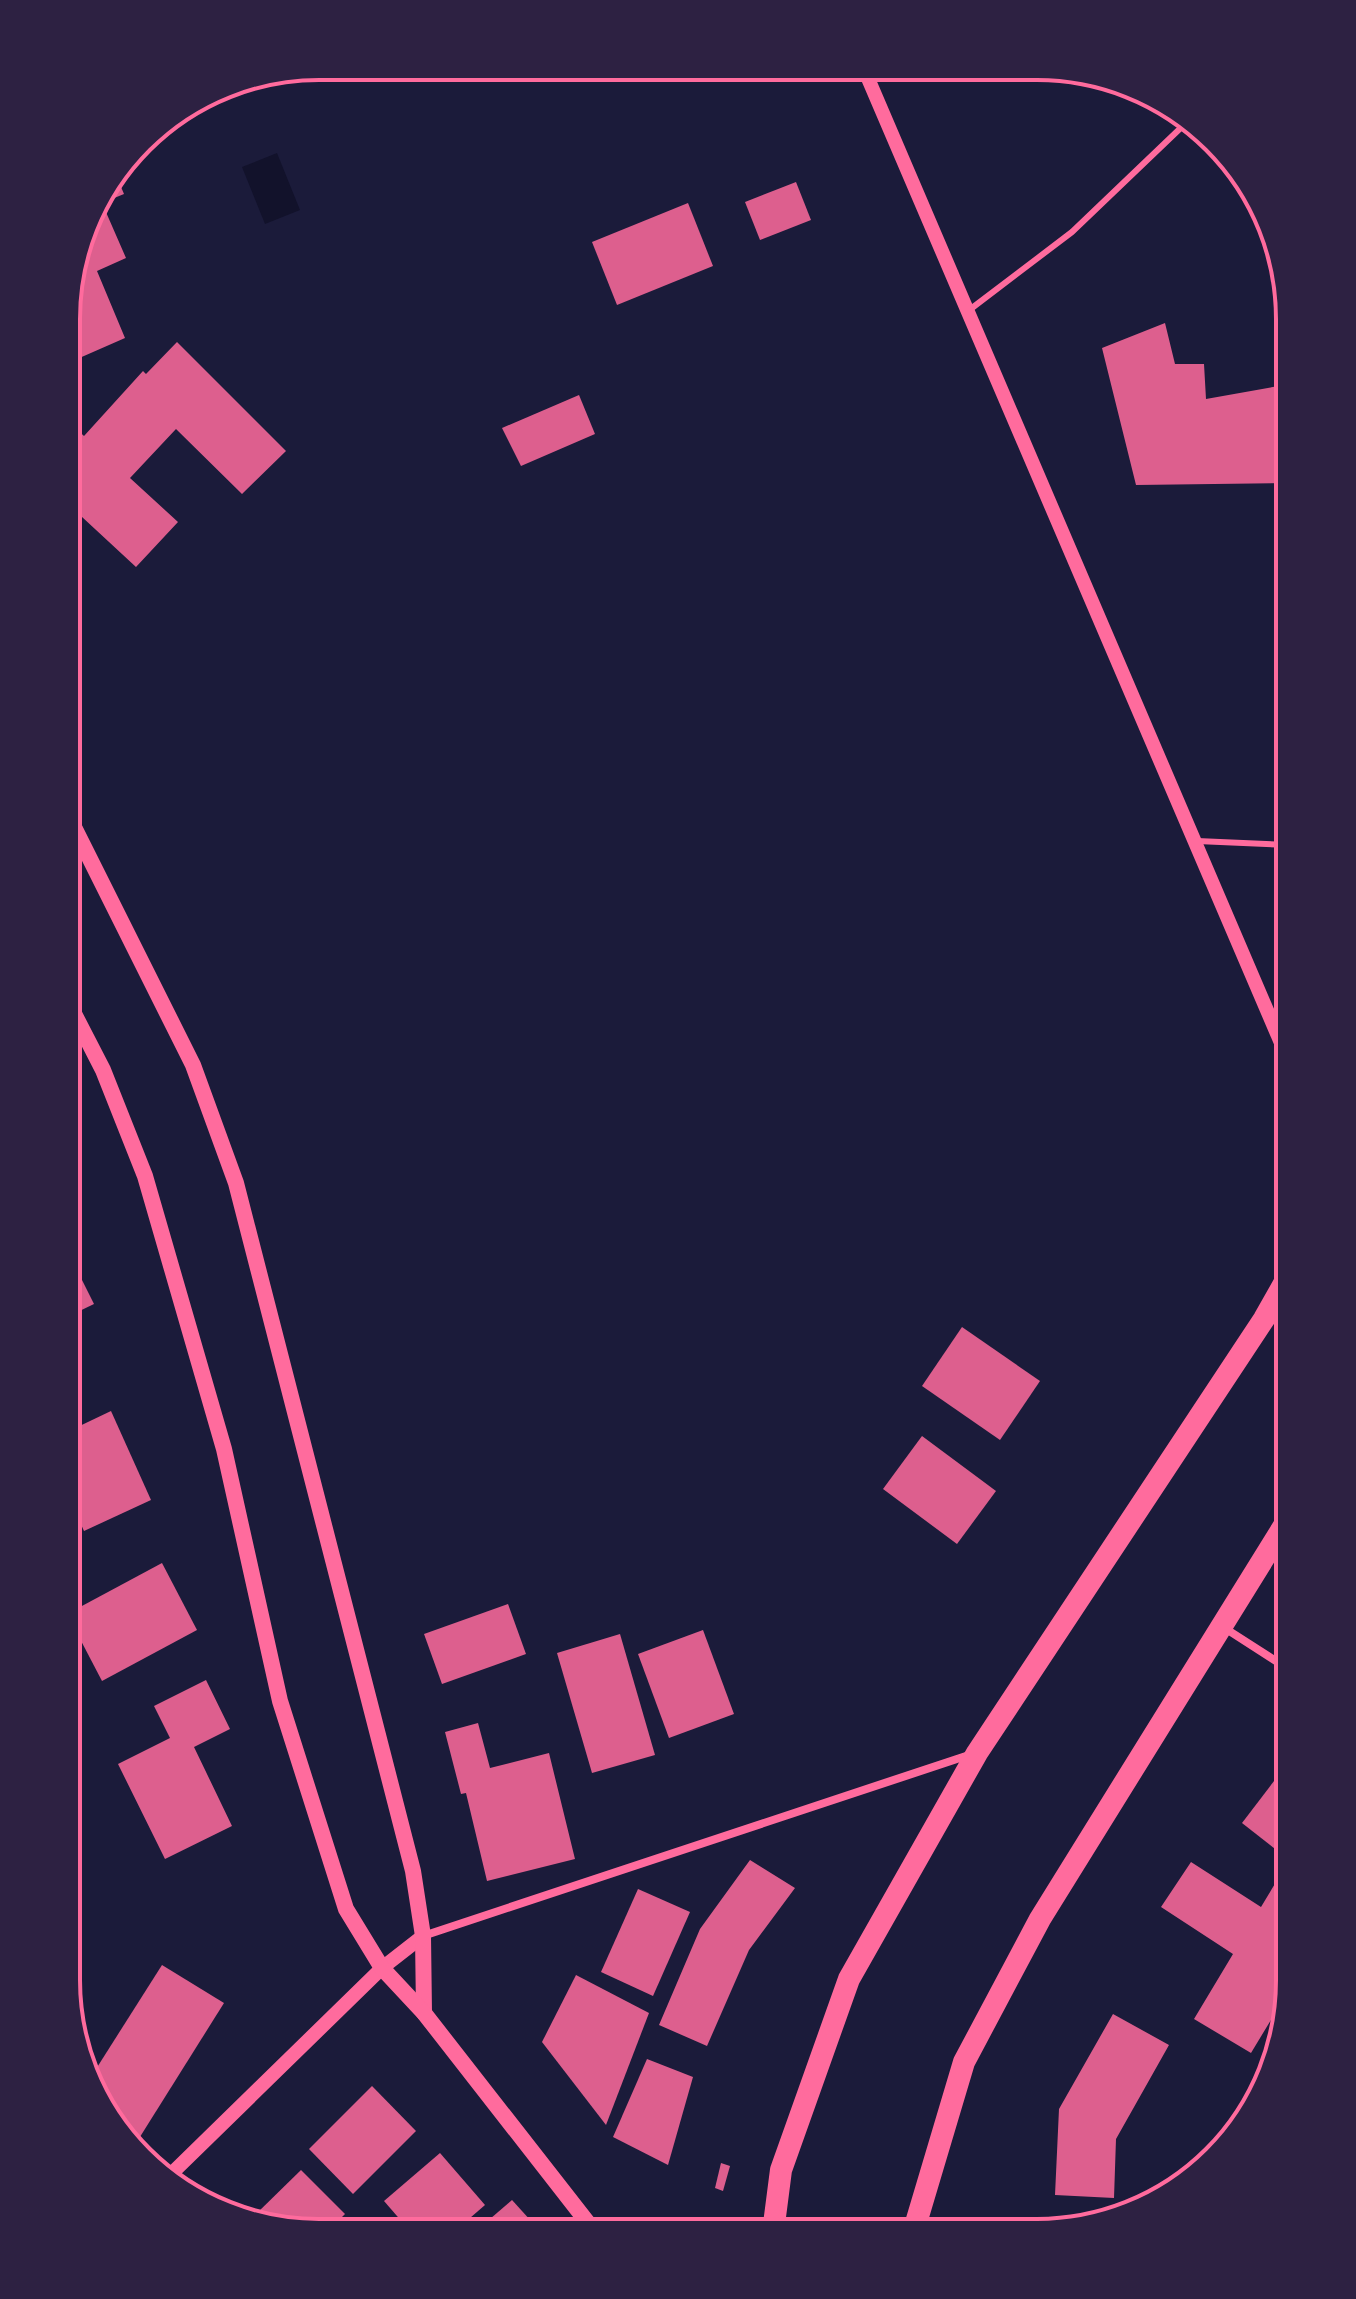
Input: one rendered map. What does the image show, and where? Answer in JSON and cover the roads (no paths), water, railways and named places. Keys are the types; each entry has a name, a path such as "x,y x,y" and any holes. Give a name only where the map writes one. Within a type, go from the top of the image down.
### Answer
{"highway":[{"path":"775,2219 781,2170 849,1979 977,1753 1275,1315"},
{"path":"917,2219 964,2062 1040,1919 1275,1539"}],"main road":[{"path":"80,839 193,1065 236,1183 413,1871 423,1936 424,2013"},
{"path":"80,1025 103,1070 145,1176 224,1449 280,1701 346,1909 382,1968 424,2013 585,2219"}],"street":[{"path":"869,80 1276,1030"},
{"path":"1221,1626 1275,1661"},
{"path":"175,2170 382,1968 423,1936 977,1753"}],"lane":[{"path":"968,311 1072,232 1181,128"},
{"path":"1194,841 1276,844"}]}
